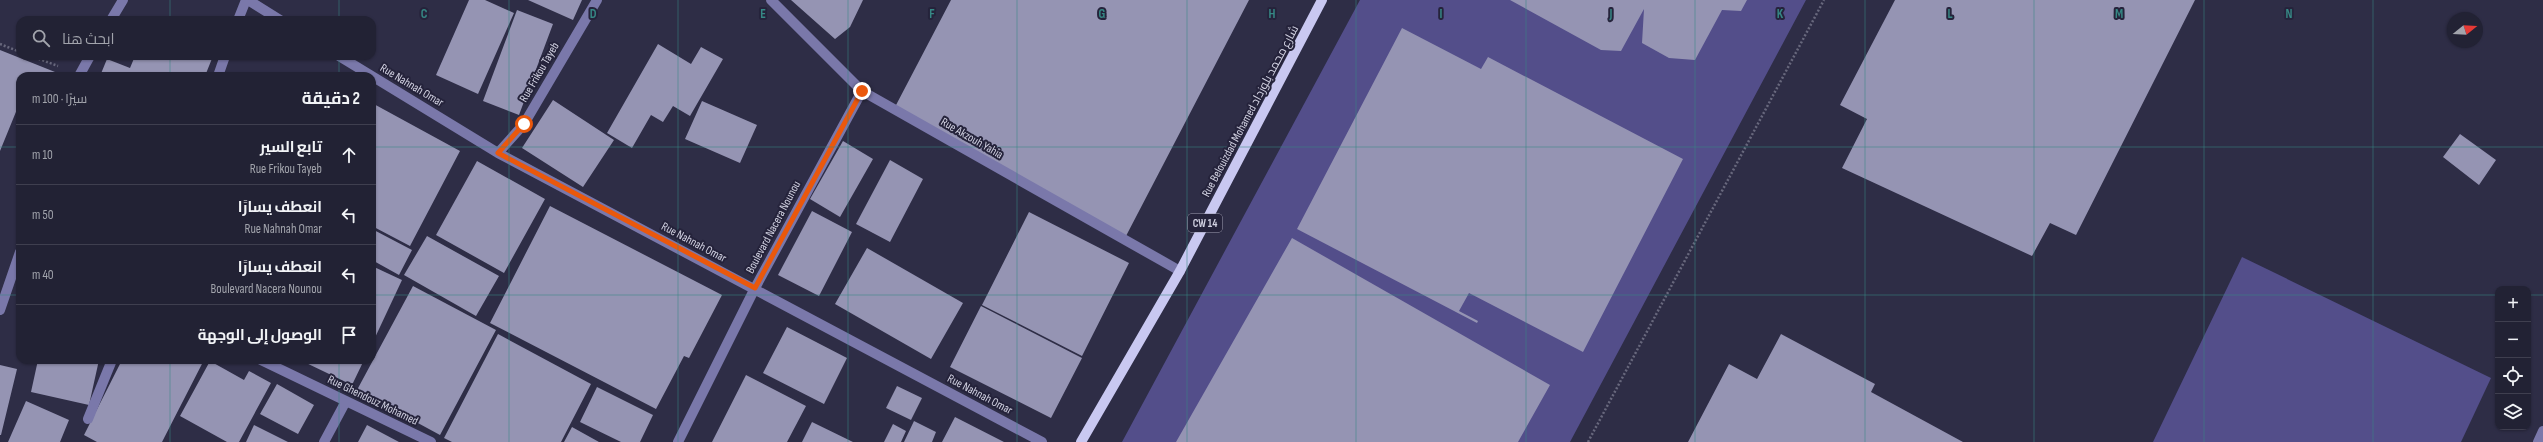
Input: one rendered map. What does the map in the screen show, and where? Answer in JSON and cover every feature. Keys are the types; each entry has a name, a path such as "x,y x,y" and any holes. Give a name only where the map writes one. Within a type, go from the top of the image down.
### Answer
{"main road":[{"name":"Rue Belouizdad Mohamed شارع محمد بلوزداد","path":"1081,442 1180,271 1322,0"}],"street":[{"path":"113,16 123,0"},
{"path":"240,16 247,0 273,16"},
{"name":"Rue Frikou Tayeb","path":"498,153 524,124 597,0"},
{"name":"Rue Akzouh Yahia","path":"771,0 862,91 1180,271"},
{"path":"81,72 88,60"},
{"path":"219,72 224,60"},
{"name":"Rue Nahnah Omar","path":"346,60 365,72"},
{"name":"Rue Nahnah Omar","path":"376,79 498,153 755,288 1042,442"},
{"name":"Boulevard Nacera Nounou","path":"678,442 755,288 862,91"},
{"path":"0,310 16,264"},
{"path":"88,419 110,364"},
{"name":"Rue Ghendouz Mohamed","path":"269,364 431,442"},
{"path":"324,442 346,401"},
{"path":"2538,442 2543,431"}],"path":[{"path":"1588,442 1824,0"},
{"path":"0,44 16,50"},
{"path":"41,60 71,72"}],"shaded area":[{"path":"1360,0 1806,0 1570,442 1122,442"},
{"path":"2242,257 2491,378 2461,442 2153,442"}],"building":[{"path":"469,0 485,0 514,13 478,94 436,75"},
{"path":"528,0 582,0 573,20"},
{"path":"791,0 863,0 850,27 835,39"},
{"path":"951,0 1249,0 1126,236 895,107"},
{"path":"1510,0 1747,0 1741,11 1722,10 1695,60 1669,58 1642,43 1644,9 1621,51 1601,50"},
{"path":"1895,0 2195,0 2076,235 2050,223 2032,256 1842,168 1867,119 1840,105"},
{"path":"517,10 553,24 519,115 483,101"},
{"path":"1402,28 1481,69 1488,57 1683,159 1583,352 1469,293 1459,311 1478,321 1477,323 1297,229"},
{"path":"658,44 691,64 701,47 723,59 690,116 673,106 663,122 651,115 632,148 607,133"},
{"path":"0,50 16,56 16,60 25,60 55,72 16,72 16,112 0,151"},
{"path":"107,60 130,68 133,60 211,60 207,72 102,72"},
{"path":"553,100 614,140 583,187 522,148"},
{"path":"702,101 757,125 740,163 685,139"},
{"path":"376,105 460,151 410,246 376,228"},
{"path":"2460,134 2496,160 2479,185 2443,157"},
{"path":"843,141 873,159 840,217 810,199"},
{"path":"890,160 923,179 890,242 856,224"},
{"path":"477,161 545,199 504,273 436,235"},
{"path":"550,206 722,295 689,358 684,356 656,409 490,323"},
{"path":"812,211 852,232 819,296 778,275"},
{"path":"1029,212 1129,263 1082,356 982,305"},
{"path":"376,231 412,250 399,275 376,262"},
{"path":"427,236 499,276 476,316 404,275"},
{"path":"1292,238 1550,385 1518,442 1176,442"},
{"path":"867,248 963,303 931,359 835,304"},
{"path":"376,268 402,280 376,335"},
{"path":"413,286 496,330 440,435 357,390 371,364 376,364 376,355"},
{"path":"981,306 1082,358 1051,418 950,367"},
{"path":"787,327 847,358 824,404 763,373"},
{"path":"498,334 591,384 561,442 452,442 444,438"},
{"path":"1781,334 1875,384 1871,392 1963,442 1688,442 1729,364 1757,379"},
{"path":"37,364 98,364 89,405 31,392"},
{"path":"120,364 202,364 162,442 97,442 84,435"},
{"path":"208,364 215,364 244,380 249,371 271,383 239,442 227,442 180,416"},
{"path":"308,364 362,364 352,385"},
{"path":"0,365 17,369 1,435 0,435"},
{"path":"746,375 806,406 787,442 712,442"},
{"path":"277,384 314,405 298,434 260,414"},
{"path":"897,386 922,398 911,420 886,408"},
{"path":"597,387 653,415 640,442 621,442 580,422"},
{"path":"26,401 69,420 60,442 8,442"},
{"path":"955,417 1004,442 942,442"},
{"path":"914,421 936,432 932,442 904,442"},
{"path":"812,422 853,442 802,442"},
{"path":"893,424 906,431 901,442 884,442"},
{"path":"254,425 288,442 246,442"},
{"path":"367,425 399,442 358,442"},
{"path":"572,427 599,442 564,442"}],"route":[{"path":"524,124 498,153 755,288 862,91"}]}
